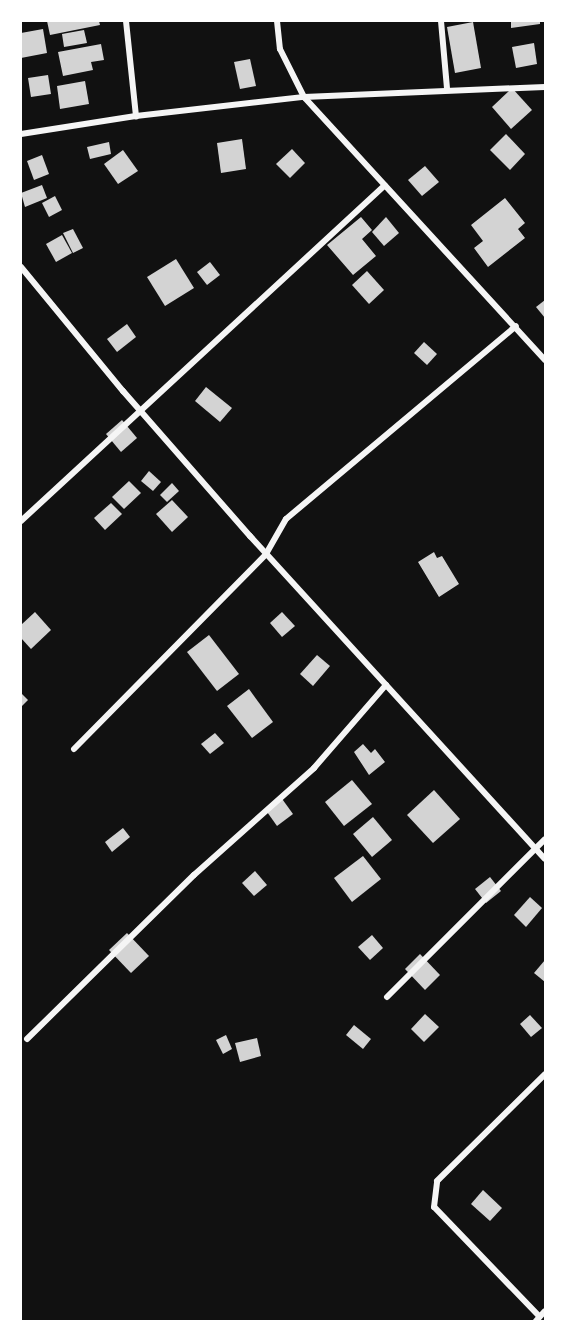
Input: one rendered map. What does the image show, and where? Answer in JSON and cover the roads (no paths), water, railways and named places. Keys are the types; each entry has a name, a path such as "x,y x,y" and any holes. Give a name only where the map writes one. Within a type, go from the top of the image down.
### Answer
{"street":[{"path":"126,21 136,116"},
{"path":"277,21 280,49 304,97 545,360"},
{"path":"441,21 447,88"},
{"path":"21,134 136,116 304,97 447,88 545,87"},
{"path":"21,521 142,413 385,185"},
{"path":"21,267 142,413 266,554 545,859"},
{"path":"74,749 266,554 286,519 516,326"},
{"path":"27,1039 194,875 314,768 386,685"},
{"path":"387,997 545,839"},
{"path":"540,1316 434,1207 437,1181 545,1074"}]}
